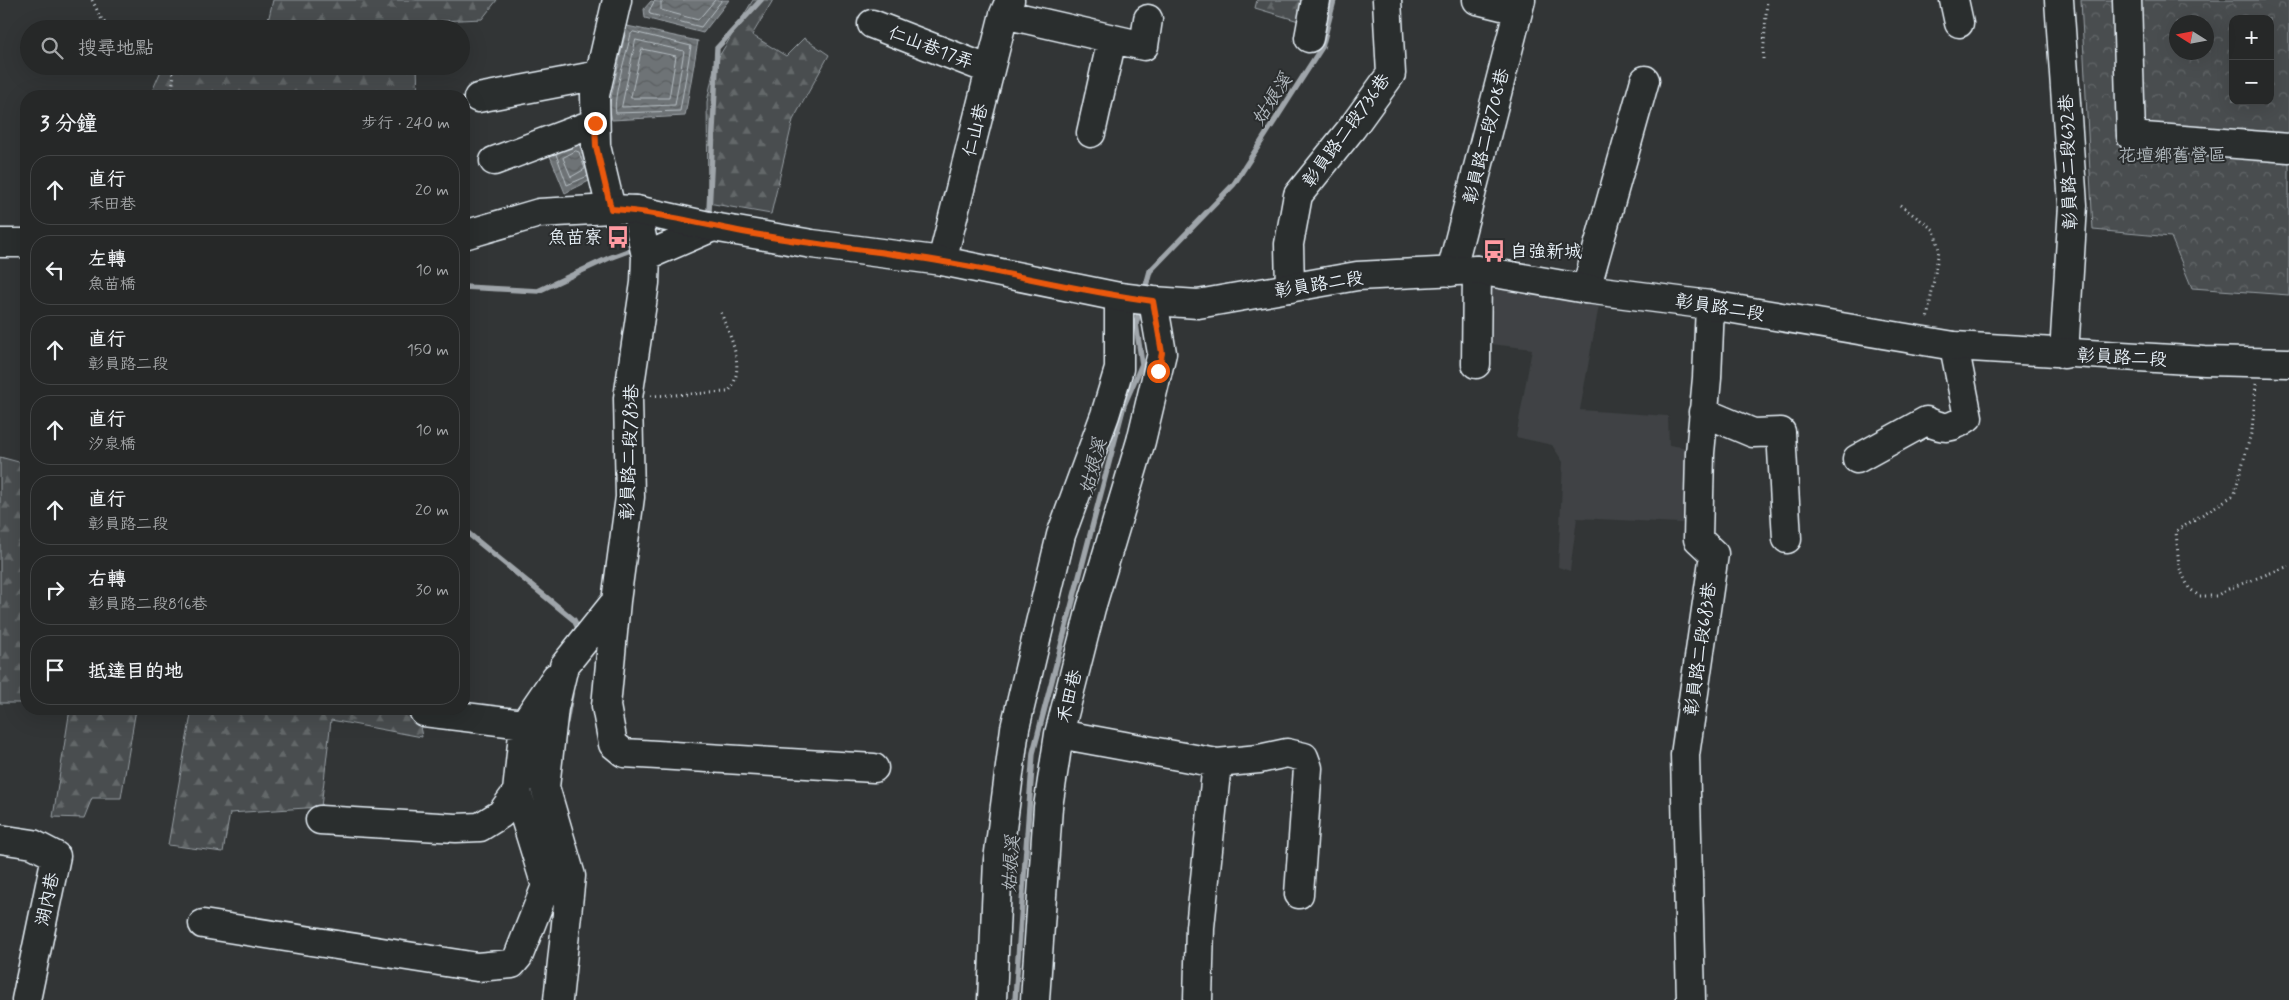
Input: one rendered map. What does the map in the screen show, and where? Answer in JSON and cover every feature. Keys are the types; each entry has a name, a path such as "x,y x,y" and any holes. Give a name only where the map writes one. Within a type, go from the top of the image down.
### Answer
{"main road":[{"name":"彰員路二段783巷","path":"617,0 595,95 596,146 623,210 646,256 645,283 628,398 630,498 616,601 606,706 613,744 624,753 874,768"},
{"path":"1309,38 1316,0"},
{"name":"彰員路二段736巷","path":"1290,288 1289,244 1298,196 1352,128 1391,74 1387,0"},
{"path":"1477,0 1520,5"},
{"name":"彰員路二段632巷","path":"2059,0 2073,205 2064,354"},
{"path":"2127,0 2131,136 2289,148"},
{"name":"彰員路二段708巷","path":"1476,364 1464,271 1520,5"},
{"path":"1007,7 1112,39 1144,46 1148,19"},
{"name":"仁山巷","path":"942,261 1007,7"},
{"name":"仁山巷17弄","path":"872,24 990,70"},
{"path":"1091,133 1112,39"},
{"path":"478,98 599,76"},
{"path":"1586,289 1645,80"},
{"path":"494,161 595,123"},
{"path":"470,233 539,213 623,210 812,244 942,261 1119,297 1119,369 1105,415 1061,535 1015,728 998,860 992,1000"},
{"path":"646,256 695,223"},
{"path":"0,243 20,243"},
{"name":"彰員路二段","path":"1119,297 1198,304 1357,276 1464,271 1710,305 1954,346 2064,354 2289,363"},
{"name":"禾田巷","path":"1153,301 1162,353 1141,441 1091,608 1059,734 1217,763 1259,759 1287,753 1304,757 1308,768 1299,894"},
{"name":"彰員路二段683巷","path":"1691,1000 1685,755 1714,554 1698,539 1703,412 1708,378 1710,305"},
{"path":"1857,459 1926,421 1940,427 1953,427 1968,417 1954,346"},
{"path":"1703,412 1753,433 1781,432 1787,539"},
{"path":"203,924 477,966 512,964 518,957 546,886 517,792 524,724 564,666 616,601"},
{"path":"558,1000 571,876 545,787 554,708 564,666"},
{"path":"449,715 524,724"},
{"path":"1034,1000 1048,807 1059,734"},
{"path":"1198,1000 1200,926 1217,763"},
{"path":"320,820 456,828 480,826 501,814 517,792"},
{"name":"湖內巷","path":"0,839 33,844 56,856 26,1000"}],"path":[{"path":"92,0 102,20"},
{"path":"1763,59 1767,0"},
{"path":"172,90 174,75"},
{"path":"1900,205 1934,230 1939,250 1924,341"},
{"path":"628,398 728,392 734,384 737,357 720,310"},
{"path":"2258,363 2252,430 2234,495 2176,532 2180,567 2189,588 2199,596 2216,596 2228,589 2289,566"}],"shaded area":[{"path":"1491,273 1602,289 1580,410 1668,416 1669,445 1710,451 1700,524 1577,518 1570,571 1558,567 1563,462 1552,445 1516,437 1532,349 1483,343"}],"green space":[{"path":"273,0 497,0 482,19 266,20"},
{"path":"753,0 773,0 752,35 786,56 804,38 829,55 793,120 771,214 708,203 707,102 715,63"},
{"path":"1257,0 1318,0 1309,24 1255,8"},
{"name":"花壇鄉舊營區","path":"2081,0 2289,0 2289,295 2192,288 2171,237 2093,230"},
{"path":"159,75 417,75 418,90 153,90"},
{"path":"0,457 20,462 20,703 0,703"},
{"path":"69,715 135,715 121,798 92,798 84,818 53,817"},
{"path":"191,715 418,715 422,737 331,720 321,807 230,813 223,852 168,845"}],"water":[{"path":"664,0 729,0 703,33 645,18 644,9 651,1 662,2"},
{"path":"627,26 698,41 685,116 612,120 609,107"},
{"path":"584,136 595,178 565,193 548,151"}],"waterway":[{"path":"702,215 709,211 717,48 761,0"},
{"name":"姑娘溪","path":"1144,293 1150,271 1234,184 1322,47 1334,0"},
{"path":"470,287 538,291 609,258 636,248"},
{"name":"姑娘溪","path":"1015,1000 1033,753 1124,405 1142,364 1136,324 1140,307"},
{"path":"470,535 574,620 581,634"},
{"path":"566,722 571,694"}],"place":[{"name":"魚苗寮","path":"618,237"},
{"name":"自強新城","path":"1494,251"}],"route":[{"path":"595,123 596,146 611,209 636,210 714,227 812,244 942,261 1119,297 1153,301 1162,353 1158,371"}]}
